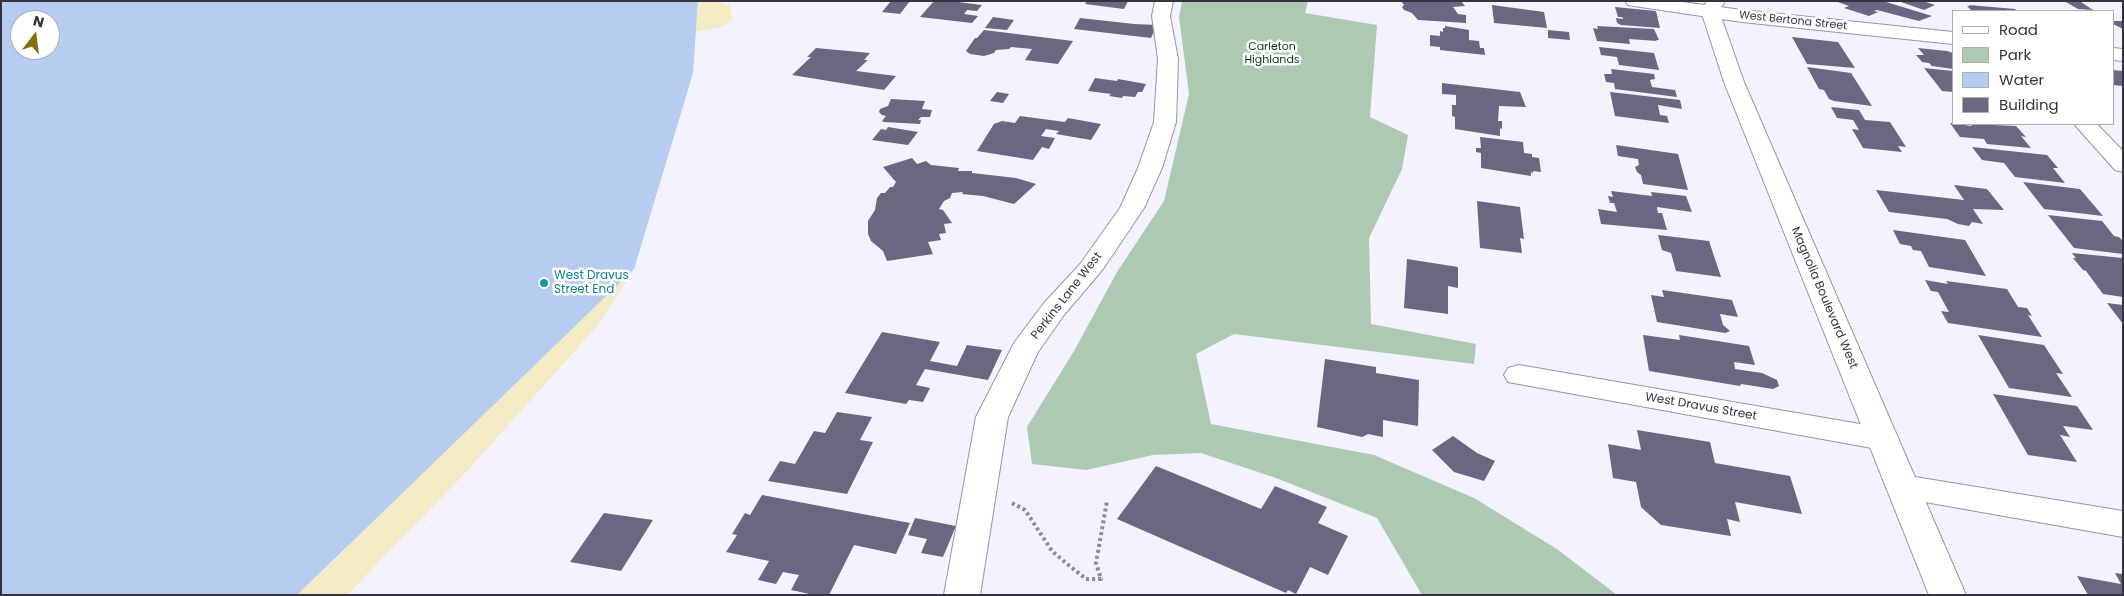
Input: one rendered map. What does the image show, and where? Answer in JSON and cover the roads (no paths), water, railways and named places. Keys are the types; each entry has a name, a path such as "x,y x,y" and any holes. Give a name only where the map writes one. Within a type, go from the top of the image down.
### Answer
{"street":[{"name":"Perkins Lane West","path":"962,595 992,417 1024,350 1054,309 1090,269 1132,208 1150,168 1165,122 1166,112 1168,59 1161,16 1164,1"},
{"name":"West Bertona Street","path":"1634,1 1713,6 1952,38"},
{"name":"Magnolia Boulevard West","path":"1713,6 1719,42 1734,82 1948,595"},
{"path":"2086,125 2123,165"},
{"name":"West Dravus Street","path":"1519,375 1883,439"},
{"path":"1902,487 2123,524"}],"water":[{"path":"1,1 698,1 693,73 634,269 297,595 1,595"}],"place":[{"name":"West Dravus Street End","path":"544,283"}],"park label":[{"name":"Carleton Highlands","path":"1272,53"}]}
